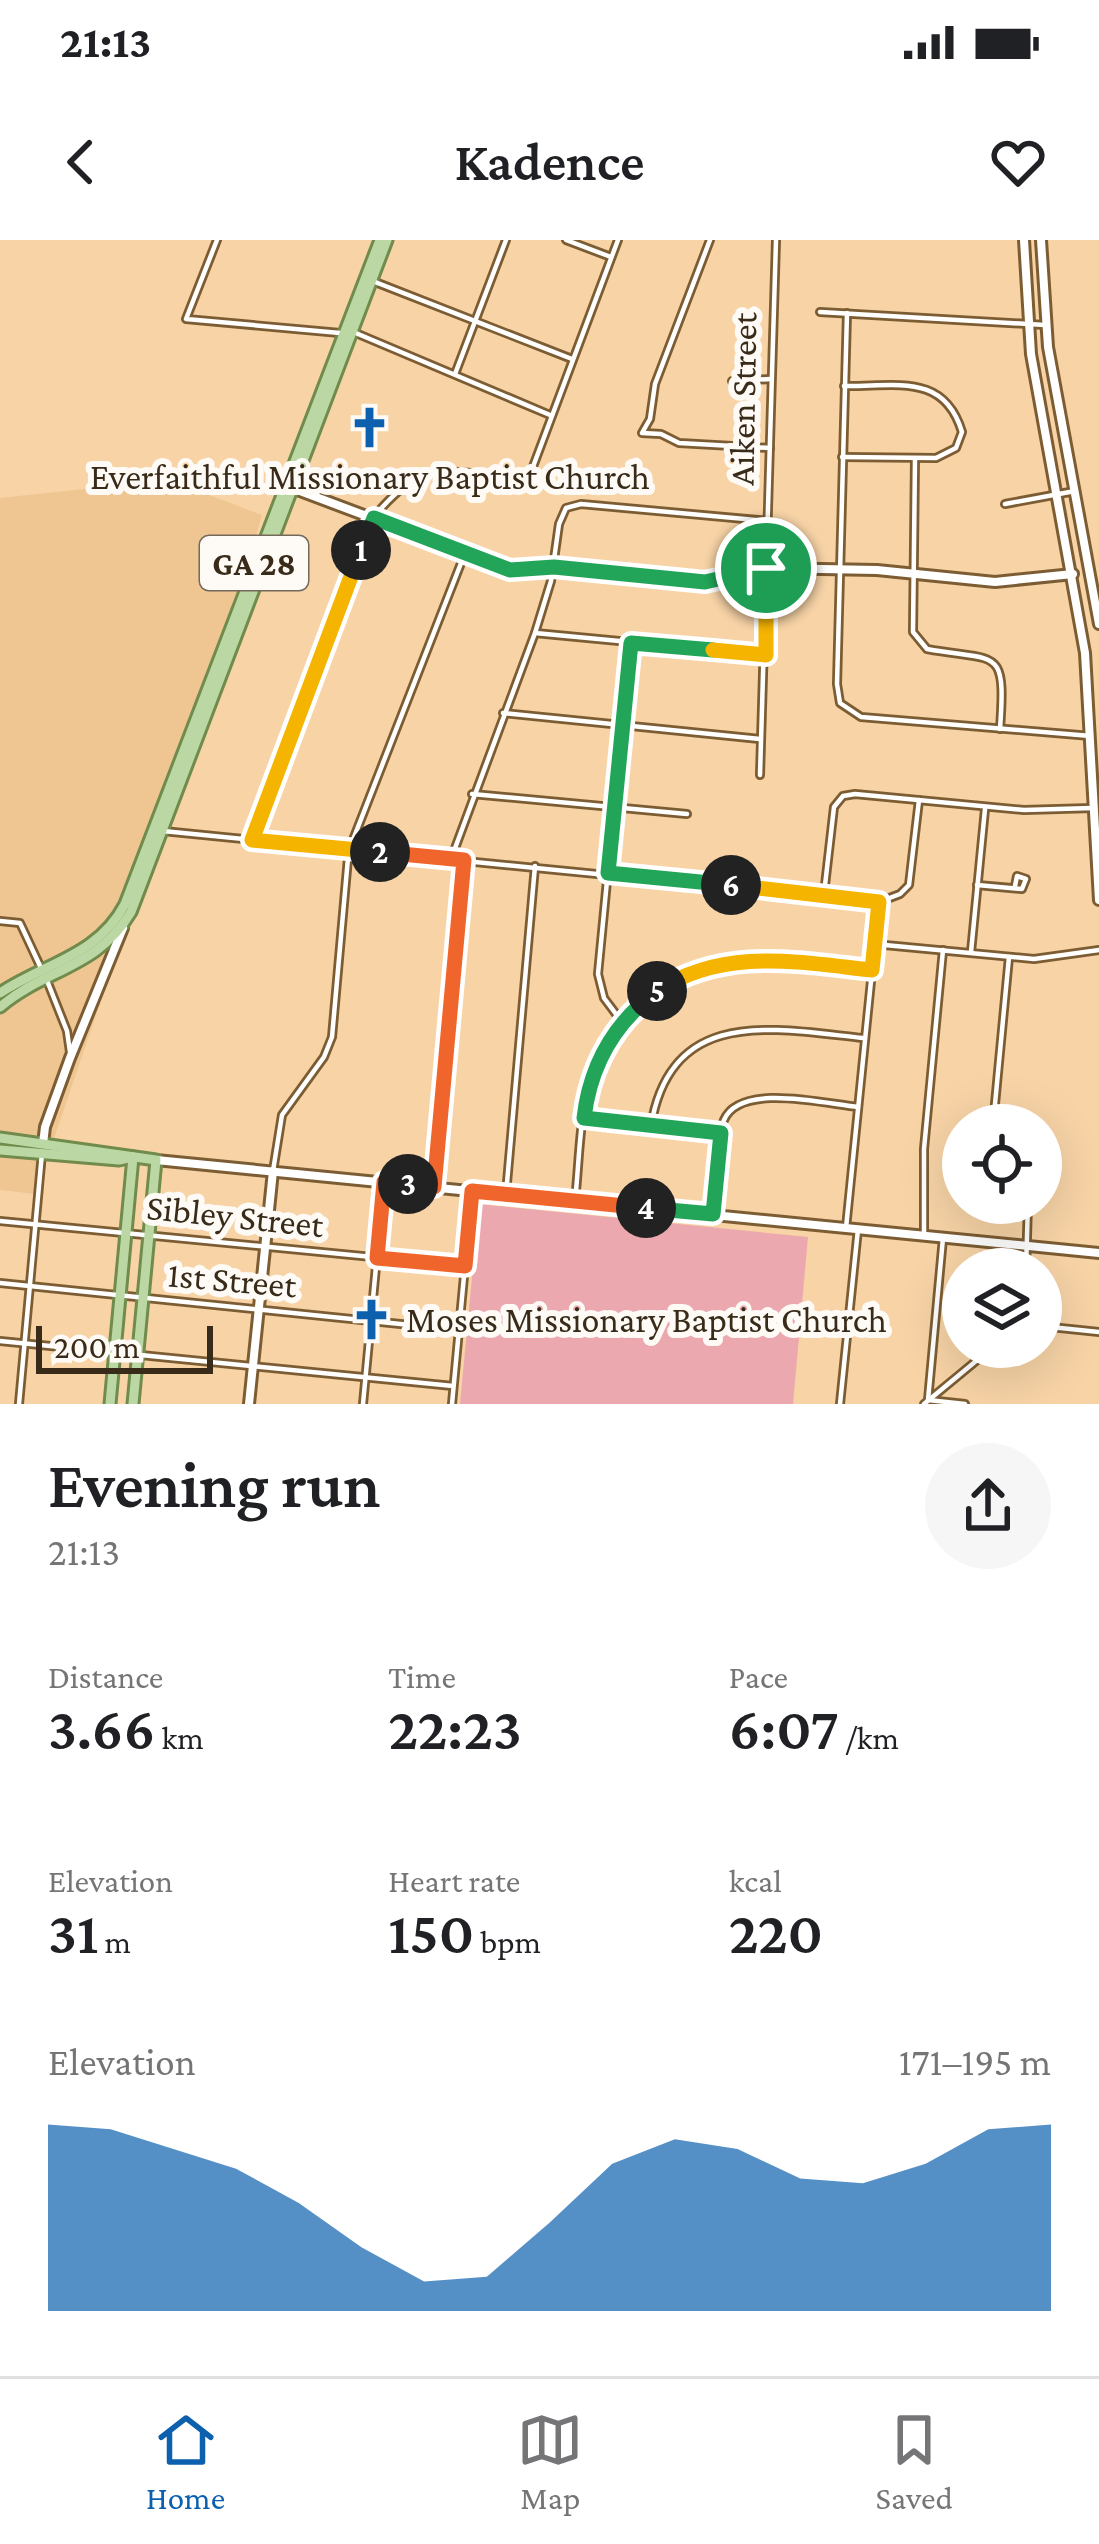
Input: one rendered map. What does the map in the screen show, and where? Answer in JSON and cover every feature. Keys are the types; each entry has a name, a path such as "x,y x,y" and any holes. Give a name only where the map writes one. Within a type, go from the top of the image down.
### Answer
{"main road":[{"name":"GA 28","path":"0,993 97,952 125,921 384,240"},
{"path":"1024,240 1027,325 1095,716 1099,900"},
{"path":"1042,240 1045,325 1099,624"},
{"path":"289,487 510,570 554,567 705,582 766,568 994,582 1073,574"},
{"path":"1070,554 1088,552"},
{"name":"GA 28","path":"0,1006 100,938 120,914 158,830"},
{"path":"42,1149 70,1058 125,921"},
{"path":"0,1138 119,1160 133,1157 1099,1253"},
{"path":"0,1150 42,1149"},
{"path":"110,1404 133,1157"},
{"path":"133,1404 156,1160"},
{"path":"249,1404 273,1171"}],"street":[{"path":"217,240 186,320 348,332 550,415"},
{"path":"455,374 506,240"},
{"path":"566,240 611,257"},
{"path":"252,840 374,518 410,482 435,470 526,476 538,460 550,415 618,240"},
{"path":"710,240 655,384 650,419 642,434 662,434 679,443 770,448"},
{"name":"Aiken Street","path":"760,775 776,240"},
{"path":"368,280 573,359"},
{"path":"820,312 1045,325"},
{"path":"847,313 837,684 844,710 861,717 1093,736"},
{"path":"732,380 771,379"},
{"path":"842,457 915,459 948,454 961,439 956,415 941,394 921,388 844,386"},
{"path":"915,459 912,625 918,643 934,650 986,656 998,667 1003,689 1000,728"},
{"path":"1005,504 1075,490"},
{"path":"451,859 535,633 554,567 559,524 568,506 768,521"},
{"path":"349,850 465,553"},
{"path":"535,633 766,655"},
{"path":"622,1022 604,998 598,974 631,643"},
{"path":"503,713 763,740"},
{"path":"472,794 687,814"},
{"path":"824,894 838,798 855,794 1037,811 1096,808"},
{"path":"158,830 879,902 909,885 919,800"},
{"path":"970,952 986,807"},
{"path":"273,1171 282,1114 324,1058 332,1037 348,858"},
{"path":"434,1187 464,860"},
{"path":"506,1193 535,866"},
{"path":"977,885 1015,886"},
{"path":"846,1228 879,902"},
{"path":"0,921 20,923 68,1031 70,1058"},
{"path":"874,944 1034,959 1099,950"},
{"path":"924,1236 924,1149 943,950"},
{"path":"995,1104 1009,957"},
{"path":"575,1201 593,1075 622,1022 662,988 694,971 726,962 773,960 872,970"},
{"path":"651,1126 671,1074 715,1037 754,1028 865,1038"},
{"path":"713,1214 721,1133 729,1112 752,1098 858,1107"},
{"path":"584,1118 721,1133"},
{"path":"19,1404 42,1149"},
{"path":"363,1404 384,1182"},
{"path":"452,1404 472,1191"},
{"name":"Sibley Street","path":"0,1220 465,1266"},
{"path":"1028,1224 1028,1246"},
{"path":"840,1404 857,1229"},
{"path":"926,1402 943,1238"},
{"name":"1st Street","path":"0,1283 459,1330"},
{"path":"1062,1328 1099,1331"},
{"path":"0,1340 453,1386"},
{"path":"926,1402 968,1368"},
{"path":"926,1402 965,1404"}],"shaded area":[{"path":"169,480 262,515 236,606 35,1194 0,1190 0,498"},
{"path":"479,1204 808,1237 793,1404 460,1404"}],"place":[{"name":"Everfaithful Missionary Baptist Church","path":"370,427"},
{"name":"Moses Missionary Baptist Church","path":"372,1320"}],"route":[{"path":"374,518 510,570 554,567 705,582 766,568 766,655 631,643 608,873 872,899 879,902 872,970 773,960 726,962 694,971 662,988 614,1034 593,1075 584,1118 721,1133 713,1214 472,1191 465,1266 377,1258 384,1182 434,1187 464,860 252,840 374,518"}]}
